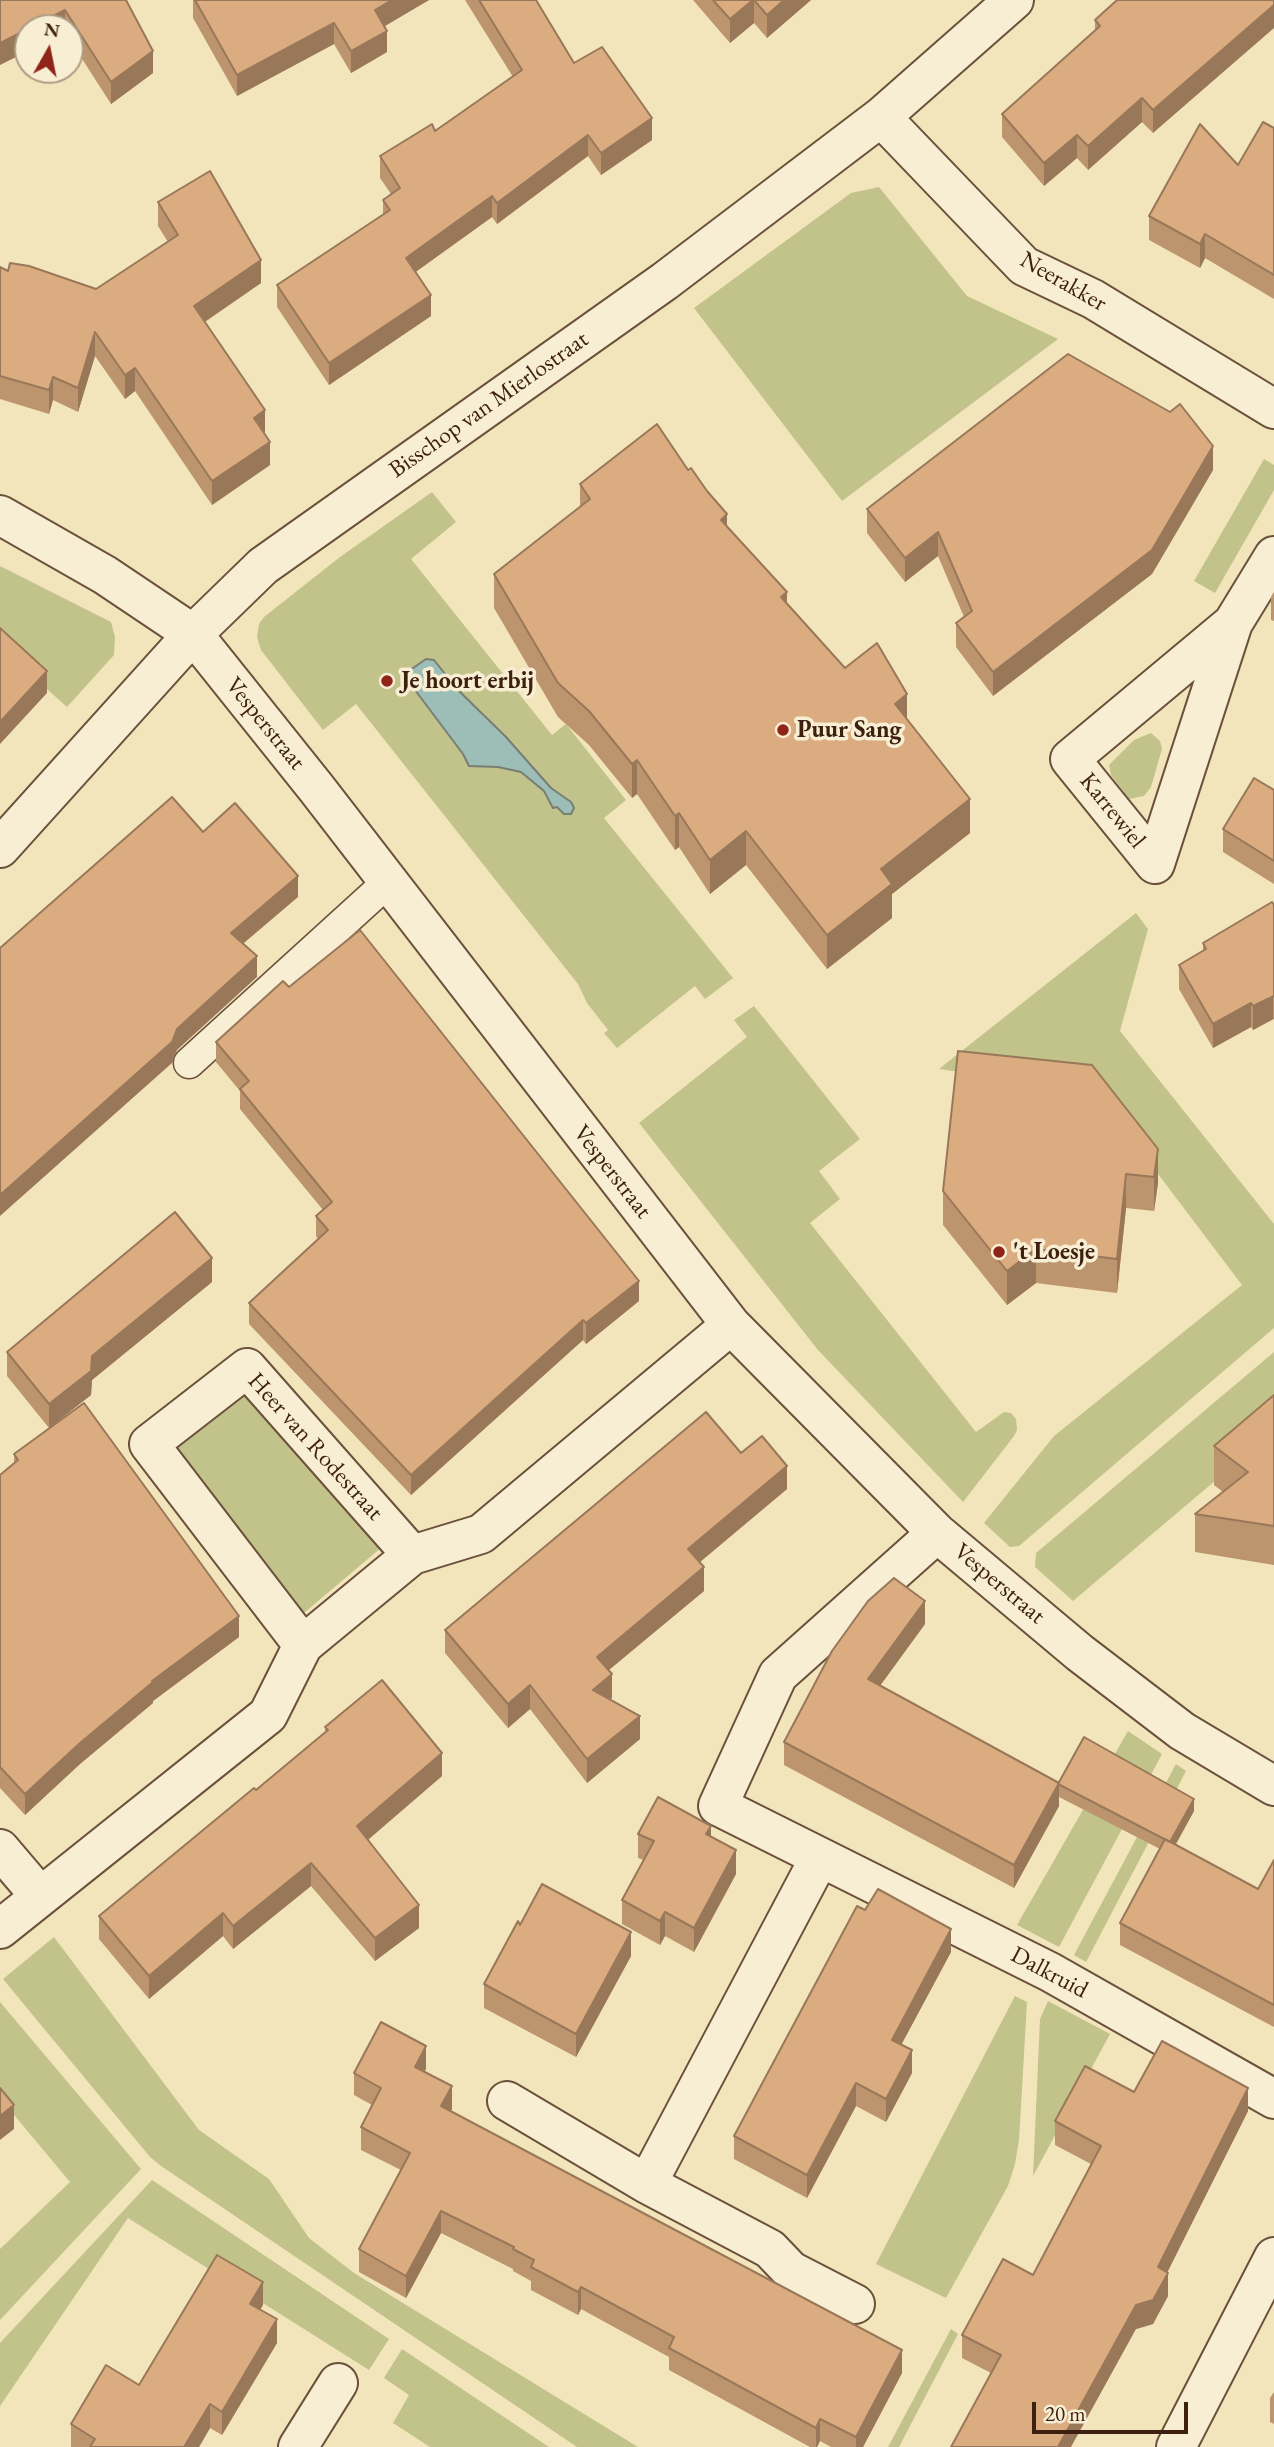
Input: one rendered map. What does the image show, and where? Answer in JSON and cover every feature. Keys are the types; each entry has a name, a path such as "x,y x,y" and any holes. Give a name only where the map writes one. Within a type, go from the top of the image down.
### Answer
{"street":[{"name":"Bisschop van Mierlostraat","path":"0,848 193,634 263,565 666,281 881,117 1014,0"},
{"name":"Neerakker","path":"881,117 1024,266 1093,299 1274,409"},
{"name":"Vesperstraat","path":"0,515 105,575 193,634 317,789 731,1325 937,1533 1080,1653 1172,1723 1274,1786"},
{"name":"Karrewiel","path":"1233,623 1070,759 1155,864 1233,623 1274,555"},
{"path":"0,1929 268,1715 303,1646 412,1555 481,1534 731,1325"},
{"name":"Heer van Rodestraat","path":"303,1646 149,1444 247,1368 412,1555"},
{"name":"Dalkruid","path":"937,1533 778,1675 718,1806 1050,1972 1274,2099"},
{"path":"0,1849 40,1896"},
{"path":"647,2184 820,1857"},
{"path":"507,2101 647,2184 770,2249 791,2272 855,2304"},
{"path":"1176,2447 1274,2257"},
{"path":"298,2447 338,2383"}],"lane":[{"path":"189,1063 388,882"}],"green space":[{"path":"879,187 967,296 1058,339 842,501 694,308 851,193"},
{"path":"1264,459 1274,465 1274,490 1215,593 1194,581"},
{"path":"432,492 456,522 411,559 552,735 566,724 626,800 604,818 733,978 705,999 695,986 617,1048 604,1033 608,1030 587,1003 578,984 356,704 323,730 261,650 257,637 259,624 264,617 340,557"},
{"path":"0,566 111,622 115,637 114,655 67,707 0,647"},
{"path":"1151,733 1160,741 1162,749 1151,787 1144,796 1129,799 1111,775 1109,765 1134,740"},
{"path":"1136,913 1148,929 1120,1031 1274,1224 1274,1328 1019,1546 1010,1547 984,1523 1054,1436 1242,1285 1096,1092 939,1069"},
{"path":"754,1006 860,1139 819,1171 840,1199 810,1223 976,1432 1004,1412 1011,1413 1016,1419 1017,1430 1014,1436 963,1502 818,1350 639,1123 747,1037 734,1020"},
{"path":"1274,1352 1274,1431 1073,1601 1035,1567 1036,1553"},
{"path":"247,1389 382,1547 298,1618 171,1445"},
{"path":"1128,1731 1162,1754 1059,1947 1017,1925"},
{"path":"1176,1764 1186,1771 1086,1962 1074,1955"},
{"path":"54,1937 199,2130 269,2179 309,2238 354,2273 638,2447 577,2447 150,2157 3,1979"},
{"path":"1015,1996 1027,2002 1019,2140 1015,2164 1008,2186 946,2298 876,2264"},
{"path":"1048,2001 1110,2034 1033,2176 1040,2019"},
{"path":"0,2002 141,2169 0,2320 0,2249 70,2182 0,2098"},
{"path":"152,2180 389,2339 369,2370 128,2218 0,2406 0,2343"},
{"path":"951,2329 958,2334 899,2447 888,2447"},
{"path":"402,2349 549,2447 430,2447 393,2423 409,2395 384,2378"}],"water":[{"path":"426,659 434,660 457,689 506,737 551,788 571,802 574,808 571,814 564,814 557,807 553,808 544,791 521,772 498,767 469,766 463,754 406,678 406,673"}],"building":[{"path":"0,0 126,0 153,51 111,82 84,40 84,14 68,14 65,10 57,14 14,14 14,36 0,43"},
{"path":"195,0 392,0 375,10 387,31 351,51 334,23 237,75"},
{"path":"479,0 536,0 574,63 602,47 652,118 601,153 588,135 497,203 492,196 406,258 431,295 329,363 277,285 390,210 383,200 400,188 380,156 432,124 435,131 522,70"},
{"path":"713,0 753,0 730,19"},
{"path":"754,0 784,0 767,15"},
{"path":"1117,0 1274,0 1274,5 1153,110 1142,98 1088,146 1077,135 1044,163 1002,114 1100,26 1095,20"},
{"path":"1263,122 1274,128 1274,275 1205,234 1200,244 1149,216 1200,124 1238,165"},
{"path":"210,171 261,260 194,306 265,410 254,418 270,442 212,481 135,368 125,375 95,332 78,388 53,377 49,390 0,376 0,267 8,271 10,263 29,266 96,289 178,235 158,202"},
{"path":"1068,354 1170,412 1180,404 1213,446 1152,550 993,672 956,623 972,611 938,532 905,558 867,509"},
{"path":"657,424 688,470 691,468 727,514 721,520 787,592 781,597 845,668 877,643 907,694 895,704 970,799 881,869 892,884 827,935 746,831 710,860 679,813 675,816 637,760 632,764 589,711 558,683 494,574 590,499 580,484"},
{"path":"0,628 47,671 0,722"},
{"path":"1254,778 1274,790 1274,861 1223,829"},
{"path":"172,797 203,832 235,803 298,876 231,933 257,956 177,1029 172,1042 0,1195 0,948"},
{"path":"1272,902 1274,996 1253,1006 1251,1003 1213,1024 1179,965 1206,949 1203,943"},
{"path":"360,930 639,1281 586,1323 583,1320 411,1475 249,1303 328,1230 316,1216 332,1202 240,1089 249,1081 216,1042 283,981 289,987"},
{"path":"958,1051 1092,1065 1158,1149 1154,1177 1126,1174 1117,1259 1036,1249 1007,1271 943,1191"},
{"path":"175,1212 212,1258 92,1356 91,1371 49,1404 7,1352"},
{"path":"1274,1395 1274,1526 1195,1514 1248,1472 1214,1446"},
{"path":"84,1403 239,1616 152,1681 25,1794 0,1767 0,1475 18,1460 14,1454"},
{"path":"706,1412 741,1453 762,1436 787,1466 688,1549 704,1567 597,1657 612,1674 593,1690 640,1716 587,1759 530,1685 508,1704 445,1630"},
{"path":"894,1578 925,1601 868,1679 1059,1783 1014,1865 784,1742 832,1651 868,1601"},
{"path":"382,1680 442,1753 357,1826 419,1905 375,1938 311,1863 233,1926 223,1913 149,1976 99,1916 328,1730 325,1727"},
{"path":"1084,1737 1194,1799 1170,1842 1058,1784"},
{"path":"658,1797 711,1826 706,1834 736,1850 694,1928 665,1912 660,1921 622,1900 654,1841 638,1834"},
{"path":"1165,1839 1258,1889 1274,1860 1274,2005 1120,1923"},
{"path":"542,1884 631,1932 576,2034 484,1984 518,1921 520,1925"},
{"path":"878,1889 951,1929 892,2040 912,2050 886,2099 856,2083 807,2175 734,2136 857,1906 865,1910"},
{"path":"381,2022 426,2046 415,2067 452,2086 441,2106 902,2350 856,2437 820,2419 816,2428 669,2348 674,2337 581,2287 578,2292 531,2267 534,2260 513,2249 514,2247 441,2211 406,2276 359,2249 410,2153 361,2127 381,2088 354,2073"},
{"path":"1162,2041 1248,2088 1158,2267 1168,2273 1153,2300 1136,2305 1058,2447 951,2447 1001,2355 962,2335 1003,2259 1033,2275 1101,2146 1055,2121 1085,2066 1134,2092"},
{"path":"0,2088 14,2105 0,2116"},
{"path":"217,2255 263,2282 250,2304 277,2319 222,2412 210,2404 184,2447 90,2447 95,2439 71,2424 106,2365 139,2385"}],"place":[{"name":"Je hoort erbij","path":"387,681"},
{"name":"Puur Sang","path":"783,730"},
{"name":"'t Loesje","path":"999,1252"}]}
